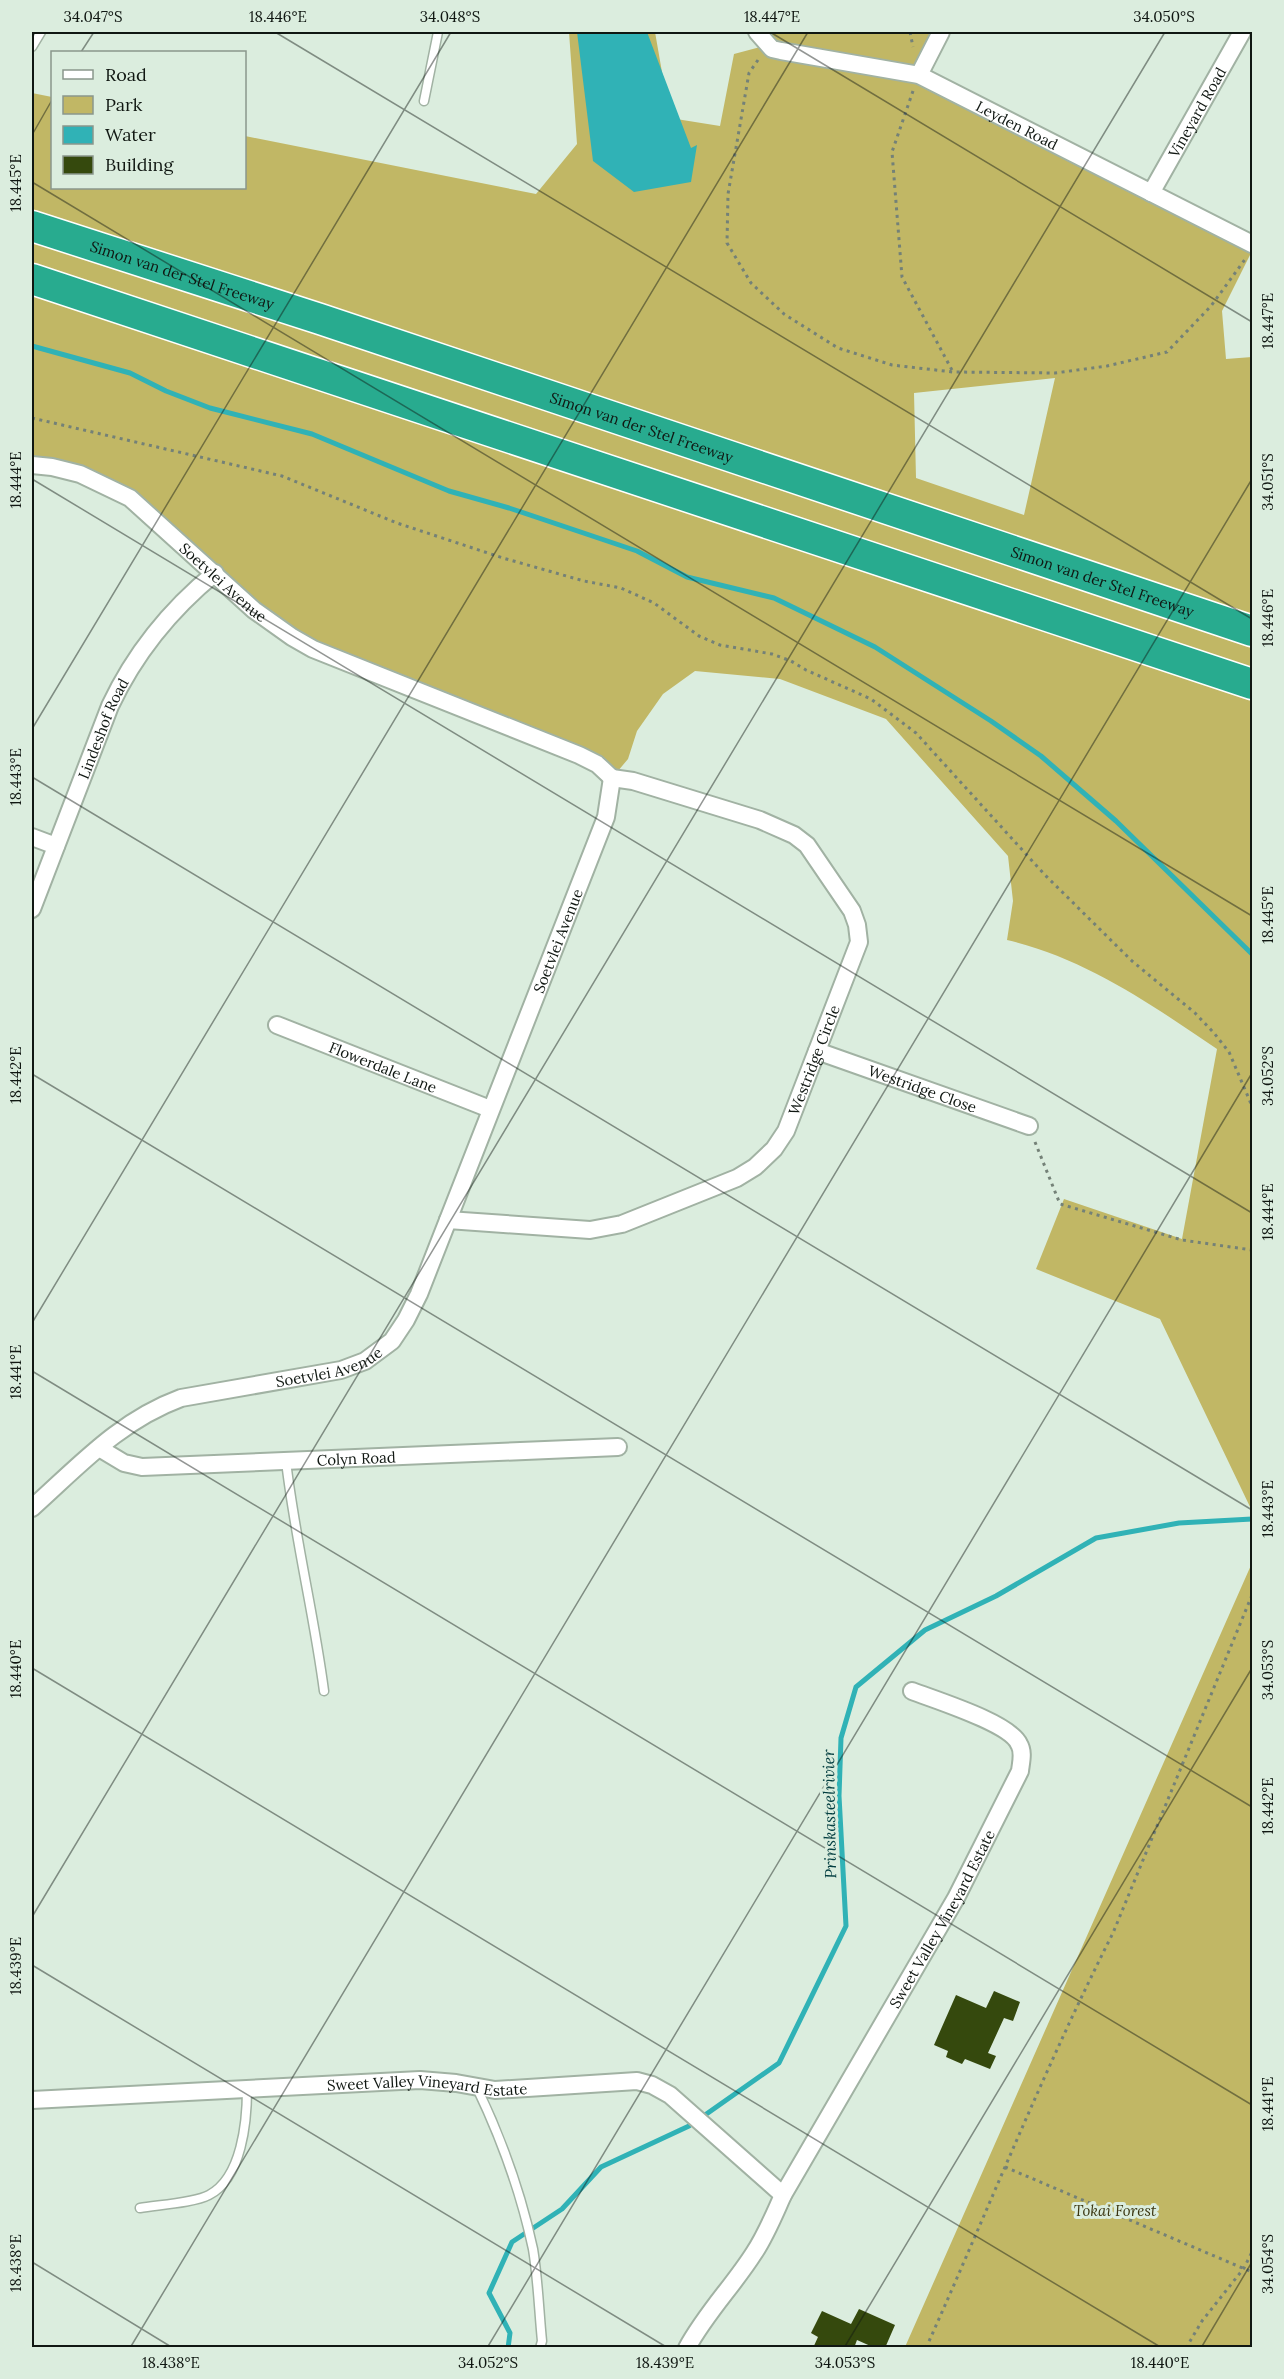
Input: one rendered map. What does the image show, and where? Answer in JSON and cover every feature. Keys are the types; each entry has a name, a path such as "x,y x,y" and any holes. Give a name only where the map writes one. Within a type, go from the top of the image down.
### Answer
{"highway":[{"name":"Simon van der Stel Freeway","path":"32,226 731,456 1252,631"},
{"path":"32,279 1252,684"}],"street":[{"path":"757,32 765,50"},
{"path":"919,75 941,32"},
{"name":"Vineyard Road","path":"1151,193 1242,32"},
{"name":"Leyden Road","path":"765,50 919,75 1252,244"},
{"name":"Soetvlei Avenue","path":"32,465 80,474 130,498 271,623 313,649 579,755 597,764 612,778 606,817 419,1294 392,1341 365,1361 341,1370 181,1398 156,1407 137,1418 99,1448 32,1508"},
{"name":"Lindeshof Road","path":"32,909 110,706 129,668 148,642 215,573"},
{"name":"Westridge Circle","path":"448,1220 590,1230 604,1229 737,1178 754,1167 774,1149 786,1131 859,942 852,911 807,845 780,828 760,820 633,781 612,778"},
{"path":"32,837 56,846"},
{"name":"Flowerdale Lane","path":"277,1025 490,1109"},
{"name":"Westridge Close","path":"818,1051 1029,1126"},
{"name":"Colyn Road","path":"99,1448 124,1463 142,1467 618,1447"},
{"name":"Sweet Valley Vineyard Estate","path":"687,2348 768,2230 783,2195 956,1898 1020,1771 1021,1746 1008,1731 992,1722 912,1691"},
{"name":"Sweet Valley Vineyard Estate","path":"32,2100 420,2080 495,2090 637,2081 652,2085 670,2095 783,2195"}],"lane":[{"path":"32,47 41,32"},
{"path":"424,101 438,32"},
{"path":"286,1461 301,1566 316,1636 324,1691"},
{"path":"477,2088 495,2125 513,2172 533,2250 542,2341 540,2348"},
{"path":"140,2208 204,2197 221,2186 236,2161 244,2134 247,2118 247,2089"}],"path":[{"path":"765,50 748,73 728,194 728,243 751,283 784,314 838,348 892,366 953,372 1055,373 1107,366 1167,352 1211,306 1252,249"},
{"path":"919,75 892,152 902,277 953,372"},
{"path":"32,418 282,476 407,526 513,561 585,581 621,588 654,603 699,636 720,645 771,654 791,661 871,699 915,733 1045,875 1132,961 1195,1013 1214,1033 1229,1052 1252,1106"},
{"path":"1029,1126 1060,1204 1182,1240 1252,1250"},
{"path":"926,2348 1086,1986 1113,1934 1252,1594"},
{"path":"1005,2167 1252,2272"},
{"path":"1186,2348 1202,2321 1244,2268 1252,2252"}],"green space":[{"path":"569,32 655,32 670,118 720,126 734,54 768,45 758,32 941,32 919,74 1252,251 1222,311 1226,359 1252,357 1252,1511 1160,1319 1036,1269 1064,1199 1182,1239 1217,1049 1143,1000 1091,971 1064,958 1007,940 1013,901 1008,856 886,719 780,679 695,671 663,694 637,731 628,759 612,778 597,764 313,649 130,498 32,465 32,93 51,97 51,189 246,189 246,136 536,194 577,144","holes":["1055,378 1024,515 916,478 914,393"]},
{"name":"Tokai Forest","path":"1252,1563 1252,2347 905,2347"}],"water":[{"path":"577,32 647,32 691,148 697,145 691,182 634,192 593,161"}],"building":[{"path":"994,1991 1020,2002 1013,2021 1004,2018 988,2053 996,2056 990,2069 965,2059 962,2064 946,2057 948,2051 934,2045 956,1995 986,2008"},
{"path":"859,2309 895,2325 885,2348 875,2348 857,2340 854,2348 813,2348 818,2337 811,2333 822,2311 851,2324"}],"waterway":[{"path":"32,346 130,373 166,391 210,408 312,434 449,491 509,508 637,551 687,577 774,598 875,647 991,721 1041,756 1116,821 1252,954"},
{"name":"Prinskasteelrivier","path":"705,2115 779,2063 846,1926 839,1796 841,1738 856,1687 925,1630 996,1596 1096,1538 1179,1523 1252,1519"},
{"name":"Prinskasteelrivier","path":"508,2348 510,2333 489,2293 512,2242 562,2209 601,2167 689,2126"}]}
